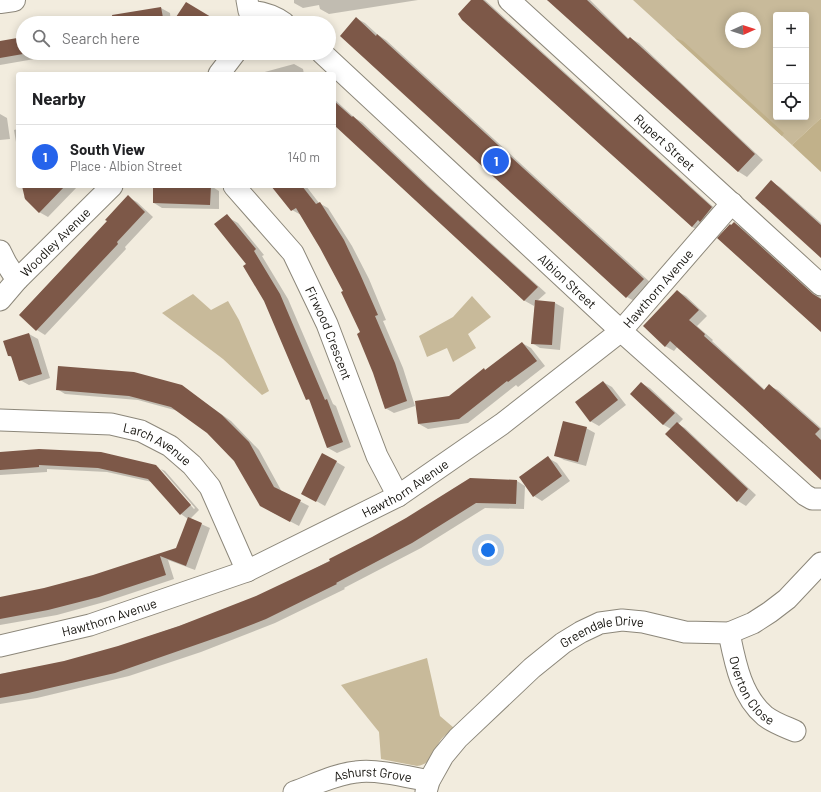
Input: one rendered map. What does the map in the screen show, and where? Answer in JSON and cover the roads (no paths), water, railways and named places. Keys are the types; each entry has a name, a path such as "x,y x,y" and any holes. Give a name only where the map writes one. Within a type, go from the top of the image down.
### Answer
{"street":[{"path":"0,2 14,0"},
{"name":"Rupert Street","path":"509,0 821,285"},
{"path":"248,11 263,12 273,16"},
{"path":"221,72 230,60"},
{"name":"Albion Street","path":"330,60 621,331 805,495 812,499 820,500"},
{"name":"Woodley Avenue","path":"0,300 17,280 110,188"},
{"name":"Firwood Crescent","path":"236,188 293,253 327,324 377,456 398,496"},
{"name":"Hawthorn Avenue","path":"0,646 90,625 248,571 398,496 502,424 621,331 732,203"},
{"path":"0,252 17,280"},
{"name":"Larch Avenue","path":"1,419 111,424 141,431 170,446 192,465 210,487 248,571"},
{"name":"Greendale Drive","path":"428,786 443,756 458,738 532,668 563,643 581,632 600,623 622,620 643,622 685,632 730,633 753,623 787,599 821,563"},
{"name":"Overton Close","path":"730,633 736,666 747,695 765,716 782,731"},
{"name":"Ashurst Grove","path":"294,792 339,776 356,772 393,774 428,786"}],"place":[{"name":"South View","path":"496,161"}]}
